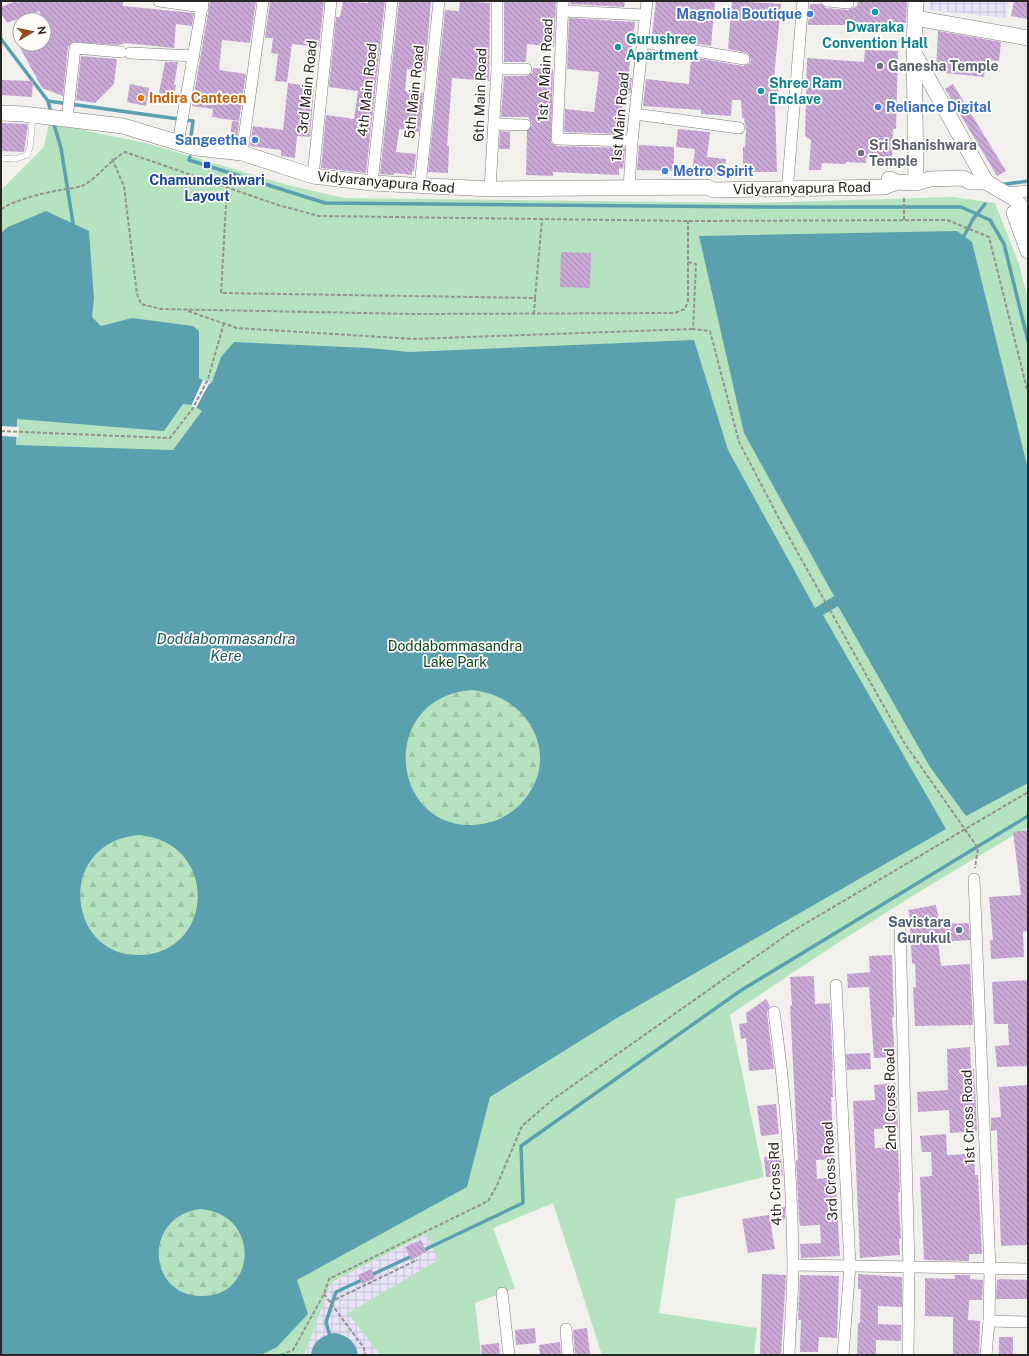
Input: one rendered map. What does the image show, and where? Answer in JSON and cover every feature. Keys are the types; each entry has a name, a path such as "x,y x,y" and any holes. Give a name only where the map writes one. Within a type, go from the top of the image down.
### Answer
{"main road":[{"path":"916,1 906,183 930,179 928,185 964,186 970,182 986,182 1015,199 1021,207 1028,224"},
{"path":"915,18 1028,38"},
{"path":"914,55 986,182"},
{"name":"Vidyaranyapura Road","path":"1,113 33,115 123,126 196,148 242,153 313,176 372,183 490,189 707,187 714,190 884,187 906,183"},
{"name":"Vidyaranyapura Road","path":"707,187 715,182 884,178 906,183"},
{"path":"1007,193 1009,204 1028,251"}],"street":[{"path":"160,1 203,4 178,142"},
{"path":"242,153 263,1"},
{"name":"3rd Main Road","path":"313,176 331,1"},
{"name":"4th Main Road","path":"372,183 392,1"},
{"name":"5th Main Road","path":"420,186 439,1"},
{"name":"6th Main Road","path":"490,189 497,69 496,1"},
{"name":"1st Main Road","path":"629,188 634,114 647,1"},
{"path":"788,180 803,1"},
{"path":"827,1 848,3"},
{"path":"564,6 645,15"},
{"name":"1st A Main Road","path":"564,6 557,138 632,141"},
{"path":"642,42 744,59"},
{"path":"67,119 75,48 194,56"},
{"path":"497,69 526,69"},
{"path":"634,114 739,128"},
{"path":"494,124 525,125"},
{"path":"1007,193 1028,191"},
{"name":"1st Cross Road","path":"974,879 990,1268 989,1322 986,1355"},
{"name":"2nd Cross Road","path":"900,929 909,1268 908,1355"},
{"name":"3rd Cross Road","path":"836,985 850,1264 843,1355"},
{"name":"4th Cross Rd","path":"774,1012 786,1105 793,1265 789,1355"},
{"path":"793,1265 850,1264 909,1268 1028,1269"},
{"path":"502,1293 509,1355"},
{"path":"989,1322 1028,1322"},
{"path":"566,1329 568,1355"}],"lane":[{"path":"1,158 14,159 23,157 28,153 33,115"}],"path":[{"path":"1,209 10,204 46,193 83,185 98,174 112,159 125,152 278,205 319,216 688,221 947,220 989,237 1028,393"},
{"path":"112,159 124,186 137,294 142,304 161,309 414,314 675,313 685,309 688,302 688,221"},
{"path":"904,220 906,183"},
{"path":"227,187 221,293 535,298"},
{"path":"534,314 542,219"},
{"path":"688,262 696,264 694,329"},
{"path":"186,310 237,328 413,339 694,329 710,332 739,442 785,530 905,744 978,848 974,879"},
{"path":"1,431 170,438 193,408 208,379 224,323"},
{"path":"281,1355 293,1350 324,1294 329,1279 488,1201 497,1185 522,1126 552,1100 791,932 1028,792"},
{"path":"330,1302 417,1260"},
{"path":"324,1294 364,1348 365,1355"}],"shaded area":[{"path":"930,1 1008,1 1006,18 929,10"},
{"path":"427,1234 438,1260 349,1313 380,1355 304,1355 329,1288 335,1281"}],"green space":[{"name":"Doddabommasandra Kere","path":"49,123 146,143 284,184 344,198 750,203 953,197 995,203 1019,264 1028,299 1028,827 878,918 730,1015 764,1177 676,1199 659,1313 757,1328 754,1355 602,1355 553,1203 493,1228 515,1288 475,1303 481,1355 380,1355 348,1313 438,1260 426,1234 334,1281 329,1288 304,1355 1,1355 1,190 44,147"},
{"path":"479,691 504,699 515,706 524,715 534,732 538,745 538,771 534,784 524,801 515,810 498,820 485,824 465,825 440,817 429,810 420,801 410,784 406,771 405,751 413,726 420,715 429,706 446,696 459,692"},
{"path":"139,836 162,840 181,853 194,872 198,895 194,918 181,937 162,950 139,954 116,950 97,937 84,918 80,895 84,872 97,853 116,840"},
{"path":"202,1209 219,1213 233,1222 242,1236 246,1253 242,1270 233,1284 219,1293 202,1297 185,1293 171,1284 162,1270 158,1253 162,1236 171,1222 185,1213"}],"water":[{"name":"Doddabommasandra Kere","path":"46,211 89,231 94,299 92,317 101,326 132,318 193,326 199,331 199,378 210,384 221,357 234,342 369,348 410,352 694,340 728,450 815,608 834,596 744,433 699,236 957,231 972,242 1028,469 1028,783 966,816 930,767 838,606 823,615 946,829 617,1018 490,1097 467,1187 297,1280 308,1314 277,1347 261,1355 1,1355 1,233 8,227","holes":["183,404 192,405 202,411 173,450 16,445 17,419 164,431","472,690 492,694 509,703 523,715 533,730 539,747 540,765 535,783 519,806 507,815 488,823 473,825 445,820 424,806 411,785 406,761 409,737 421,714 442,698","139,835 165,842 183,856 194,875 198,896 194,918 183,936 165,949 141,955 116,951 97,938 85,920 80,899 83,877 93,857 112,842","200,1209 220,1214 234,1225 242,1239 245,1254 242,1270 234,1283 221,1292 203,1296 184,1293 171,1284 162,1271 159,1256 161,1240 168,1226 181,1215"]},
{"path":"335,1333 347,1337 355,1346 358,1355 311,1355 313,1346 318,1340 326,1335"}],"pier":[{"path":"203,380 210,382 196,408 191,406"},
{"path":"1,426 19,427 18,437 1,436"}],"building":[{"path":"16,1 17,3 24,1 123,1 123,6 194,13 192,26 176,24 174,48 125,43 119,45 72,42 68,47 63,96 42,88 22,52 52,52 52,12 12,12 12,21 7,23 1,13 1,7"},
{"path":"210,1 256,1 250,43 222,40 219,70 246,74 239,121 212,117 213,109 192,106"},
{"path":"270,1 324,1 319,47 292,44 287,82 275,81 278,54 271,53 273,38 265,38"},
{"path":"343,1 368,3 369,1 385,1 366,173 321,168 326,115 354,119 358,91 329,87 336,17 340,17"},
{"path":"399,1 431,1 425,71 407,69 405,91 423,93 419,132 399,129 396,152 416,154 414,171 412,171 412,175 394,173 394,175 380,174"},
{"path":"460,1 490,3 489,81 452,78 447,146 449,146 448,173 428,172 445,10 459,11"},
{"path":"504,1 556,1 554,47 527,44 526,62 504,62"},
{"path":"570,1 625,1 624,7 570,4"},
{"path":"656,1 715,1 711,46 652,36"},
{"path":"732,1 781,4 774,78 778,78 778,105 775,105 777,172 743,172 743,147 745,147 746,129 744,118 742,118 741,100 732,100 731,116 701,114 701,110 643,106 646,79 689,84 691,57 743,66 749,64 751,60 748,53 728,49"},
{"path":"858,1 907,1 906,23 893,22 891,24 891,31 858,29 858,25 808,25 810,4 821,4 826,8 848,10 857,6"},
{"path":"1014,1 1028,1 1028,19 1011,16"},
{"path":"569,18 635,22 628,77 632,78 630,94 624,93 621,116 625,116 623,134 564,132 565,109 594,112 599,72 567,69"},
{"path":"938,31 1001,42 999,61 986,60 984,77 936,72"},
{"path":"865,50 898,51 896,129 893,129 892,159 866,158 866,163 822,163 821,170 809,170 811,140 805,136 807,58 864,62"},
{"path":"81,56 117,59 114,84 95,103 76,100"},
{"path":"165,62 178,62 174,85 176,85 174,96 159,93"},
{"path":"533,68 553,69 551,143 557,146 625,148 623,169 619,168 619,175 553,172 553,176 526,175 527,131 532,125 528,117 501,117 504,76 526,76 532,73"},
{"path":"1,80 33,81 32,97 1,95"},
{"path":"288,83 314,87 310,137 297,136 295,158 281,156 281,150 250,146 253,126 283,130"},
{"path":"130,84 149,88 146,106 127,102"},
{"path":"953,84 1006,171 997,176 945,89"},
{"path":"232,121 239,122 237,139 230,138"},
{"path":"1,123 28,124 24,152 1,151"},
{"path":"678,129 710,132 707,157 726,159 724,174 692,172 695,149 676,147"},
{"path":"500,131 510,132 510,149 499,149"},
{"path":"639,145 674,147 674,171 637,170"},
{"path":"561,252 591,253 590,288 560,287"},
{"path":"1028,830 1028,931 1023,932 1024,957 991,959 990,940 993,940 989,897 1021,895 1013,832"},
{"path":"936,905 940,924 969,923 970,940 938,942 941,966 970,964 973,1025 915,1026 913,988 916,987 915,963 912,964 910,928 912,928 908,910"},
{"path":"892,955 894,1017 892,1017 895,1057 874,1058 869,987 848,988 847,974 870,972 869,956"},
{"path":"814,976 815,1004 830,1003 833,1071 833,1097 831,1097 834,1159 816,1160 817,1179 835,1177 840,1256 801,1258 800,1244 821,1243 820,1225 800,1226 799,1218 790,977"},
{"path":"1028,980 1028,1066 997,1067 995,1046 1009,1045 1008,1024 994,1024 992,982"},
{"path":"766,999 770,1006 767,1013 774,1069 749,1071 746,1038 741,1039 739,1024 747,1023 746,1013"},
{"path":"970,1047 971,1069 974,1069 977,1131 950,1133 949,1110 918,1112 917,1092 948,1090 947,1049"},
{"path":"870,1053 871,1069 847,1070 846,1054"},
{"path":"896,1083 898,1128 874,1129 875,1148 898,1147 900,1192 898,1193 901,1239 899,1239 900,1255 860,1258 853,1101 875,1100 874,1085"},
{"path":"1028,1085 1028,1245 1001,1246 997,1130 991,1131 991,1118 1001,1117 999,1087"},
{"path":"776,1104 779,1134 761,1136 757,1106"},
{"path":"946,1134 947,1155 974,1154 975,1175 978,1175 982,1254 969,1254 969,1261 924,1260 920,1177 932,1176 931,1152 922,1152 920,1136"},
{"path":"781,1155 783,1176 766,1177 764,1157"},
{"path":"785,1207 785,1219 772,1221 771,1208"},
{"path":"769,1215 775,1249 748,1253 742,1219"},
{"path":"421,1240 426,1252 411,1260 405,1247"},
{"path":"371,1269 375,1278 362,1284 358,1275"},
{"path":"762,1274 786,1275 781,1355 760,1355"},
{"path":"858,1274 902,1277 902,1307 878,1306 878,1324 901,1325 901,1341 876,1340 876,1355 857,1355 861,1289 858,1289"},
{"path":"800,1275 839,1276 837,1338 819,1337 818,1352 800,1352 801,1320 798,1320"},
{"path":"954,1275 970,1275 970,1279 983,1280 982,1300 969,1300 968,1320 980,1321 979,1355 953,1355 953,1317 925,1316 925,1278 955,1279"},
{"path":"997,1280 1028,1280 1028,1299 996,1299"},
{"path":"535,1328 536,1343 516,1345 515,1330"},
{"path":"587,1328 590,1355 575,1355 573,1330"},
{"path":"999,1337 1013,1337 1013,1355 999,1355"},
{"path":"560,1342 561,1355 540,1355 539,1345"},
{"path":"499,1343 500,1355 482,1355 481,1345"}],"waterway":[{"path":"1,39 48,101 193,121 191,136"},
{"path":"48,101 51,113"},
{"path":"53,121 61,148 73,223 72,227"},
{"path":"190,157 189,160 325,203 765,207 961,207 990,220 1004,244 1028,341"},
{"path":"999,185 1028,181"},
{"path":"964,236 973,219 985,204"},
{"path":"422,1251 523,1203 521,1146 740,991 1028,816"},
{"path":"369,1276 412,1256"},
{"path":"330,1337 326,1322 336,1292 364,1279"}],"place":[{"name":"Dwaraka Convention Hall","path":"875,12"},
{"name":"Magnolia Boutique","path":"810,14"},
{"name":"Gurushree Apartment","path":"618,47"},
{"name":"Ganesha Temple","path":"880,66"},
{"name":"Shree Ram Enclave","path":"761,91"},
{"name":"Indira Canteen","path":"141,98"},
{"name":"Reliance Digital","path":"878,107"},
{"name":"Sangeetha","path":"255,140"},
{"name":"Sri Shanishwara Temple","path":"861,153"},
{"name":"Chamundeshwari Layout","path":"207,165"},
{"name":"Metro Spirit","path":"665,171"},
{"name":"Savistara Gurukul","path":"959,930"}],"park label":[{"name":"Doddabommasandra Lake Park","path":"455,654"}]}
